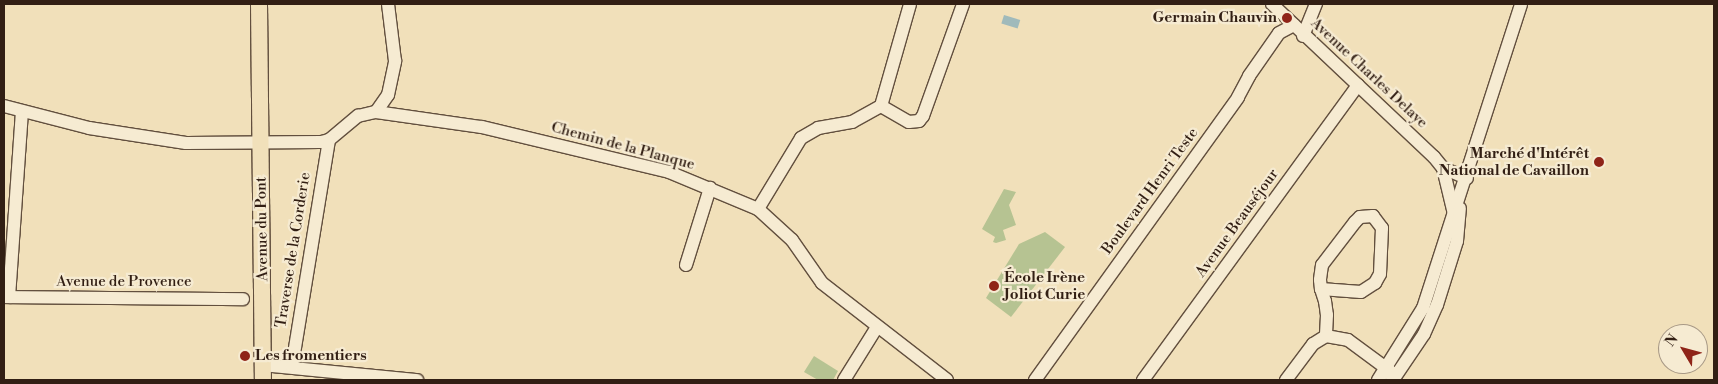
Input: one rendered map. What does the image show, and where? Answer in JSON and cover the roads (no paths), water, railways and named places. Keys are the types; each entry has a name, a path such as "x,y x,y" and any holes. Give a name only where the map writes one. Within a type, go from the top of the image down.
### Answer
{"main road":[{"name":"Avenue du Pont","path":"259,4 264,313 267,373"}],"street":[{"path":"4,106 89,128 186,143 261,144 329,140 348,122 376,112 388,95 395,61 388,4"},
{"path":"758,209 801,138 818,128 852,122 880,106 910,4"},
{"path":"880,106 909,122 919,121 923,116 962,4"},
{"name":"Avenue Charles Delaye","path":"1272,4 1303,36 1358,86 1442,168 1467,178"},
{"path":"1303,36 1316,4"},
{"path":"1378,380 1386,374 1423,308 1467,178 1522,4"},
{"name":"Boulevard Henri Teste","path":"1034,380 1238,97 1274,40 1283,29 1294,25"},
{"name":"Avenue Beauséjour","path":"1143,380 1358,86"},
{"path":"6,297 22,111"},
{"name":"Chemin de la Planque","path":"376,112 410,119 446,120 511,133 669,172 758,209 792,240 822,283 947,380"},
{"name":"Traverse de la Corderie","path":"292,366 329,140"},
{"path":"1442,168 1454,214"},
{"path":"686,265 710,188"},
{"path":"1393,380 1424,334 1437,305 1457,241 1460,199"},
{"path":"1321,289 1361,292 1374,283 1380,274 1382,228 1373,216 1360,217 1322,265 1321,289 1327,315 1326,336"},
{"name":"Avenue de Provence","path":"6,297 244,298"},
{"path":"844,380 877,327"},
{"path":"1286,380 1313,344 1326,336 1348,340 1386,374"},
{"path":"267,373 292,366 417,380"}],"water":[{"path":"1004,15 1020,20 1018,29 1001,24"}],"place":[{"name":"Germain Chauvin","path":"1287,18"},
{"name":"Marché d'Intérêt National de Cavaillon","path":"1599,162"},
{"name":"École Irène Joliot Curie","path":"994,286"},
{"name":"Les fromentiers","path":"245,356"}]}
